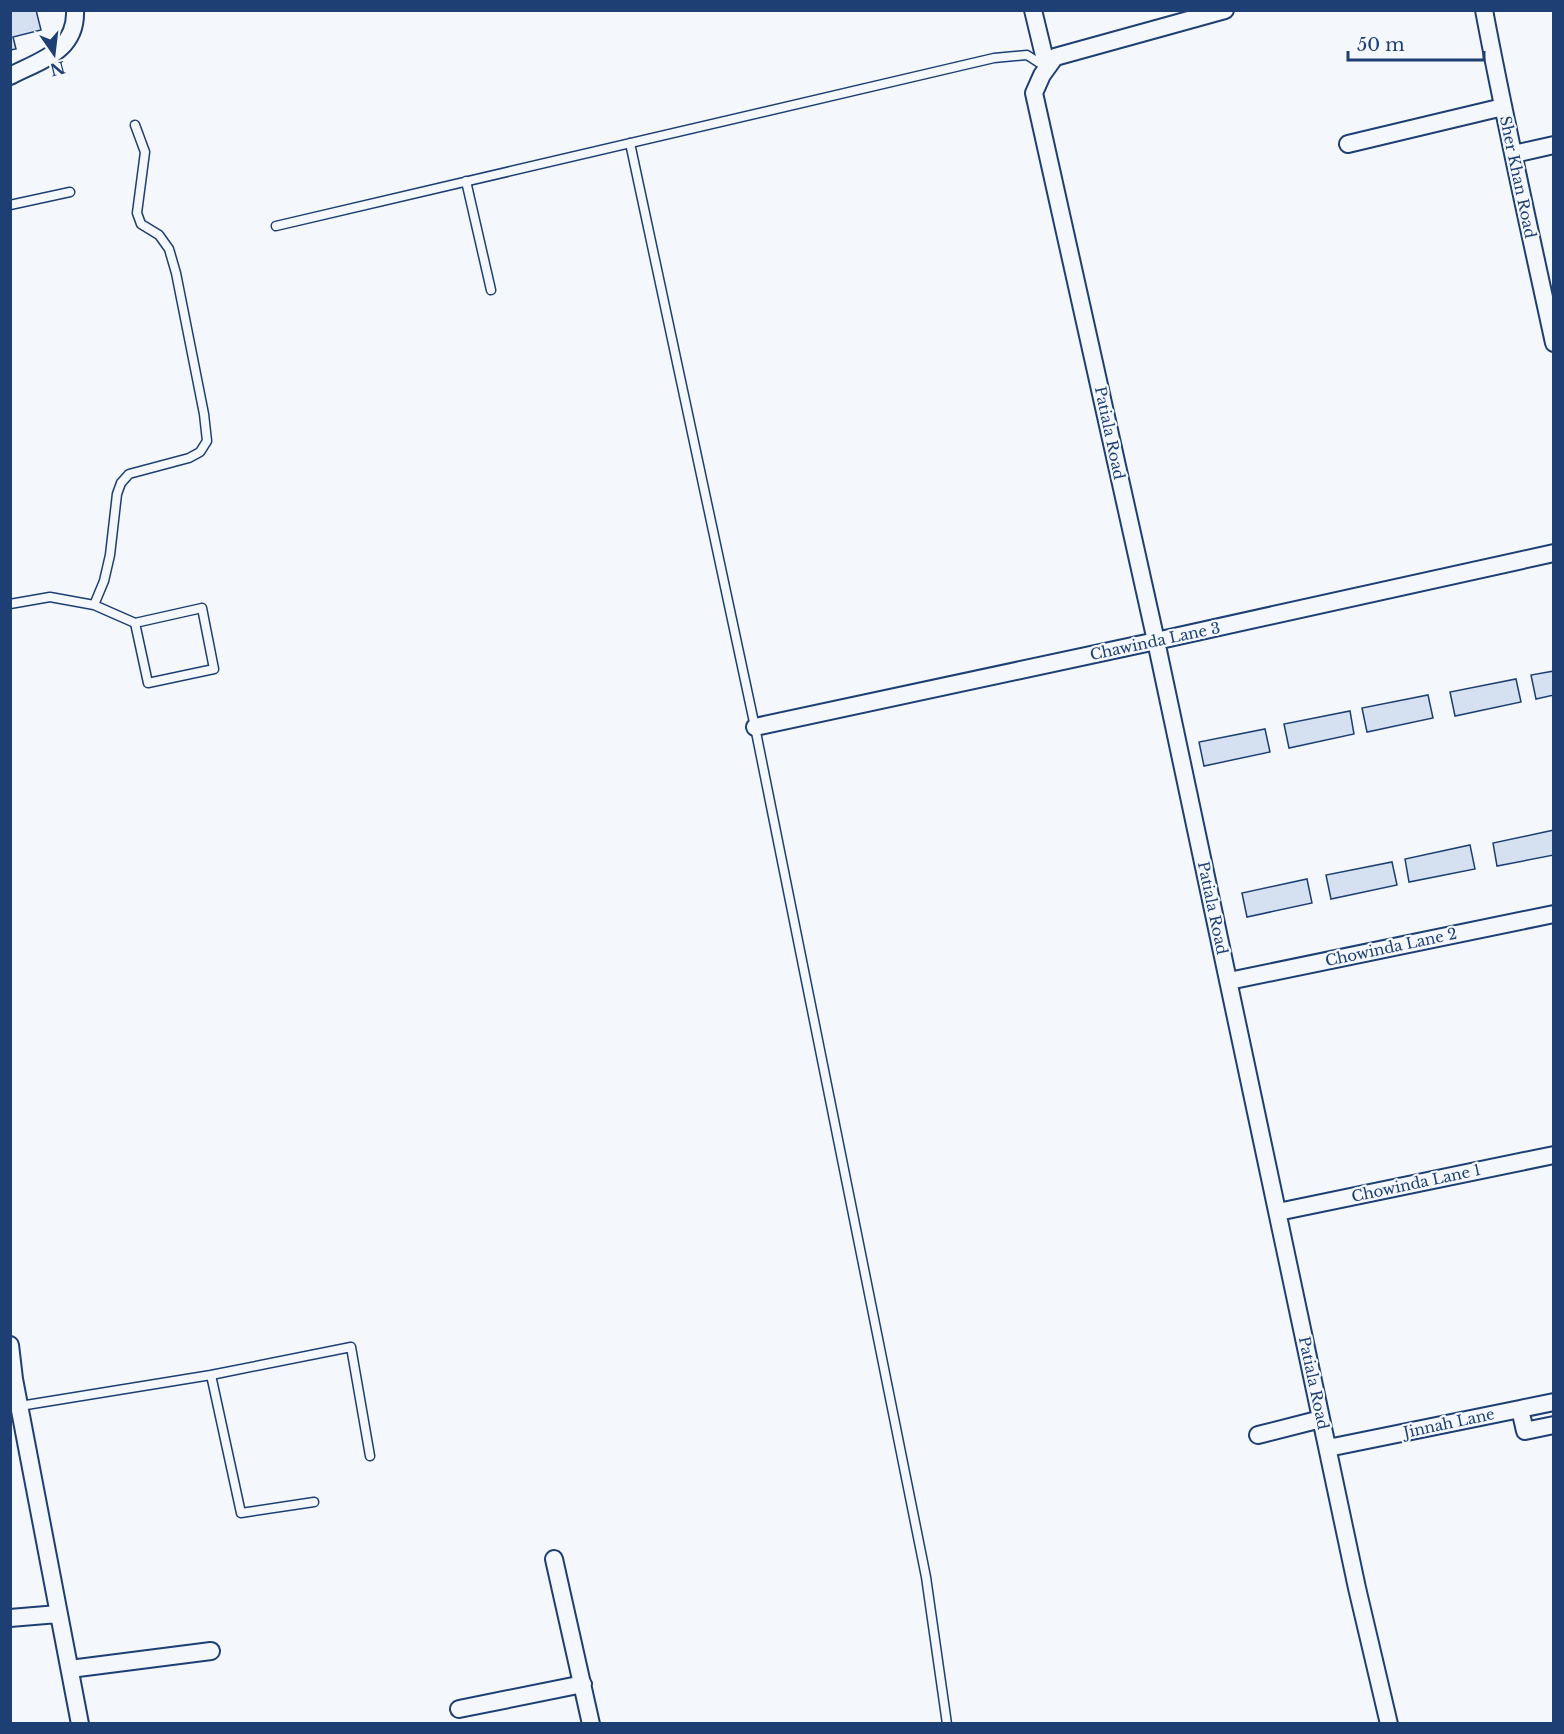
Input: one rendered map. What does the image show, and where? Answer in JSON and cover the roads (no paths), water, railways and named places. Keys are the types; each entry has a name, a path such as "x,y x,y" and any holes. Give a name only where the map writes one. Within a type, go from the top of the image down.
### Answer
{"street":[{"path":"10,76 61,49 71,36 75,24 75,10"},
{"path":"1033,10 1047,68"},
{"path":"1047,68 1055,57 1195,14 1225,10"},
{"name":"Sher Khan Road","path":"1484,10 1553,334"},
{"name":"Patiala Road","path":"1047,68 1034,93 1156,641 1357,1588 1389,1724"},
{"path":"1348,144 1503,107"},
{"path":"1514,154 1554,145"},
{"name":"Chawinda Lane 3","path":"755,727 1554,553"},
{"name":"Chowinda Lane 2","path":"1229,981 1554,914"},
{"name":"Chowinda Lane 1","path":"1278,1212 1554,1155"},
{"path":"10,1345 12,1379 20,1406 80,1724"},
{"name":"Jinnah Lane","path":"1328,1448 1554,1402"},
{"path":"1520,1409 1525,1431 1554,1425"},
{"path":"1258,1435 1322,1419"},
{"path":"554,1559 591,1724"},
{"path":"10,1618 58,1614"},
{"path":"70,1669 211,1651"},
{"path":"459,1709 583,1684"}],"lane":[{"path":"276,226 994,58 1027,55 1047,68"},
{"path":"94,605 104,581 117,494 121,483 129,474 189,458 200,452 207,441 204,414 176,273 169,249 159,235 141,224 137,213 145,152 135,125"},
{"path":"630,143 755,727 926,1576 947,1724"},
{"path":"466,182 491,291"},
{"path":"10,205 70,192"},
{"path":"10,604 50,597 94,605 135,623 202,608 213,669 148,683 135,623"},
{"path":"20,1406 211,1375 351,1347 370,1456"},
{"path":"211,1375 241,1513 314,1502"}]}
